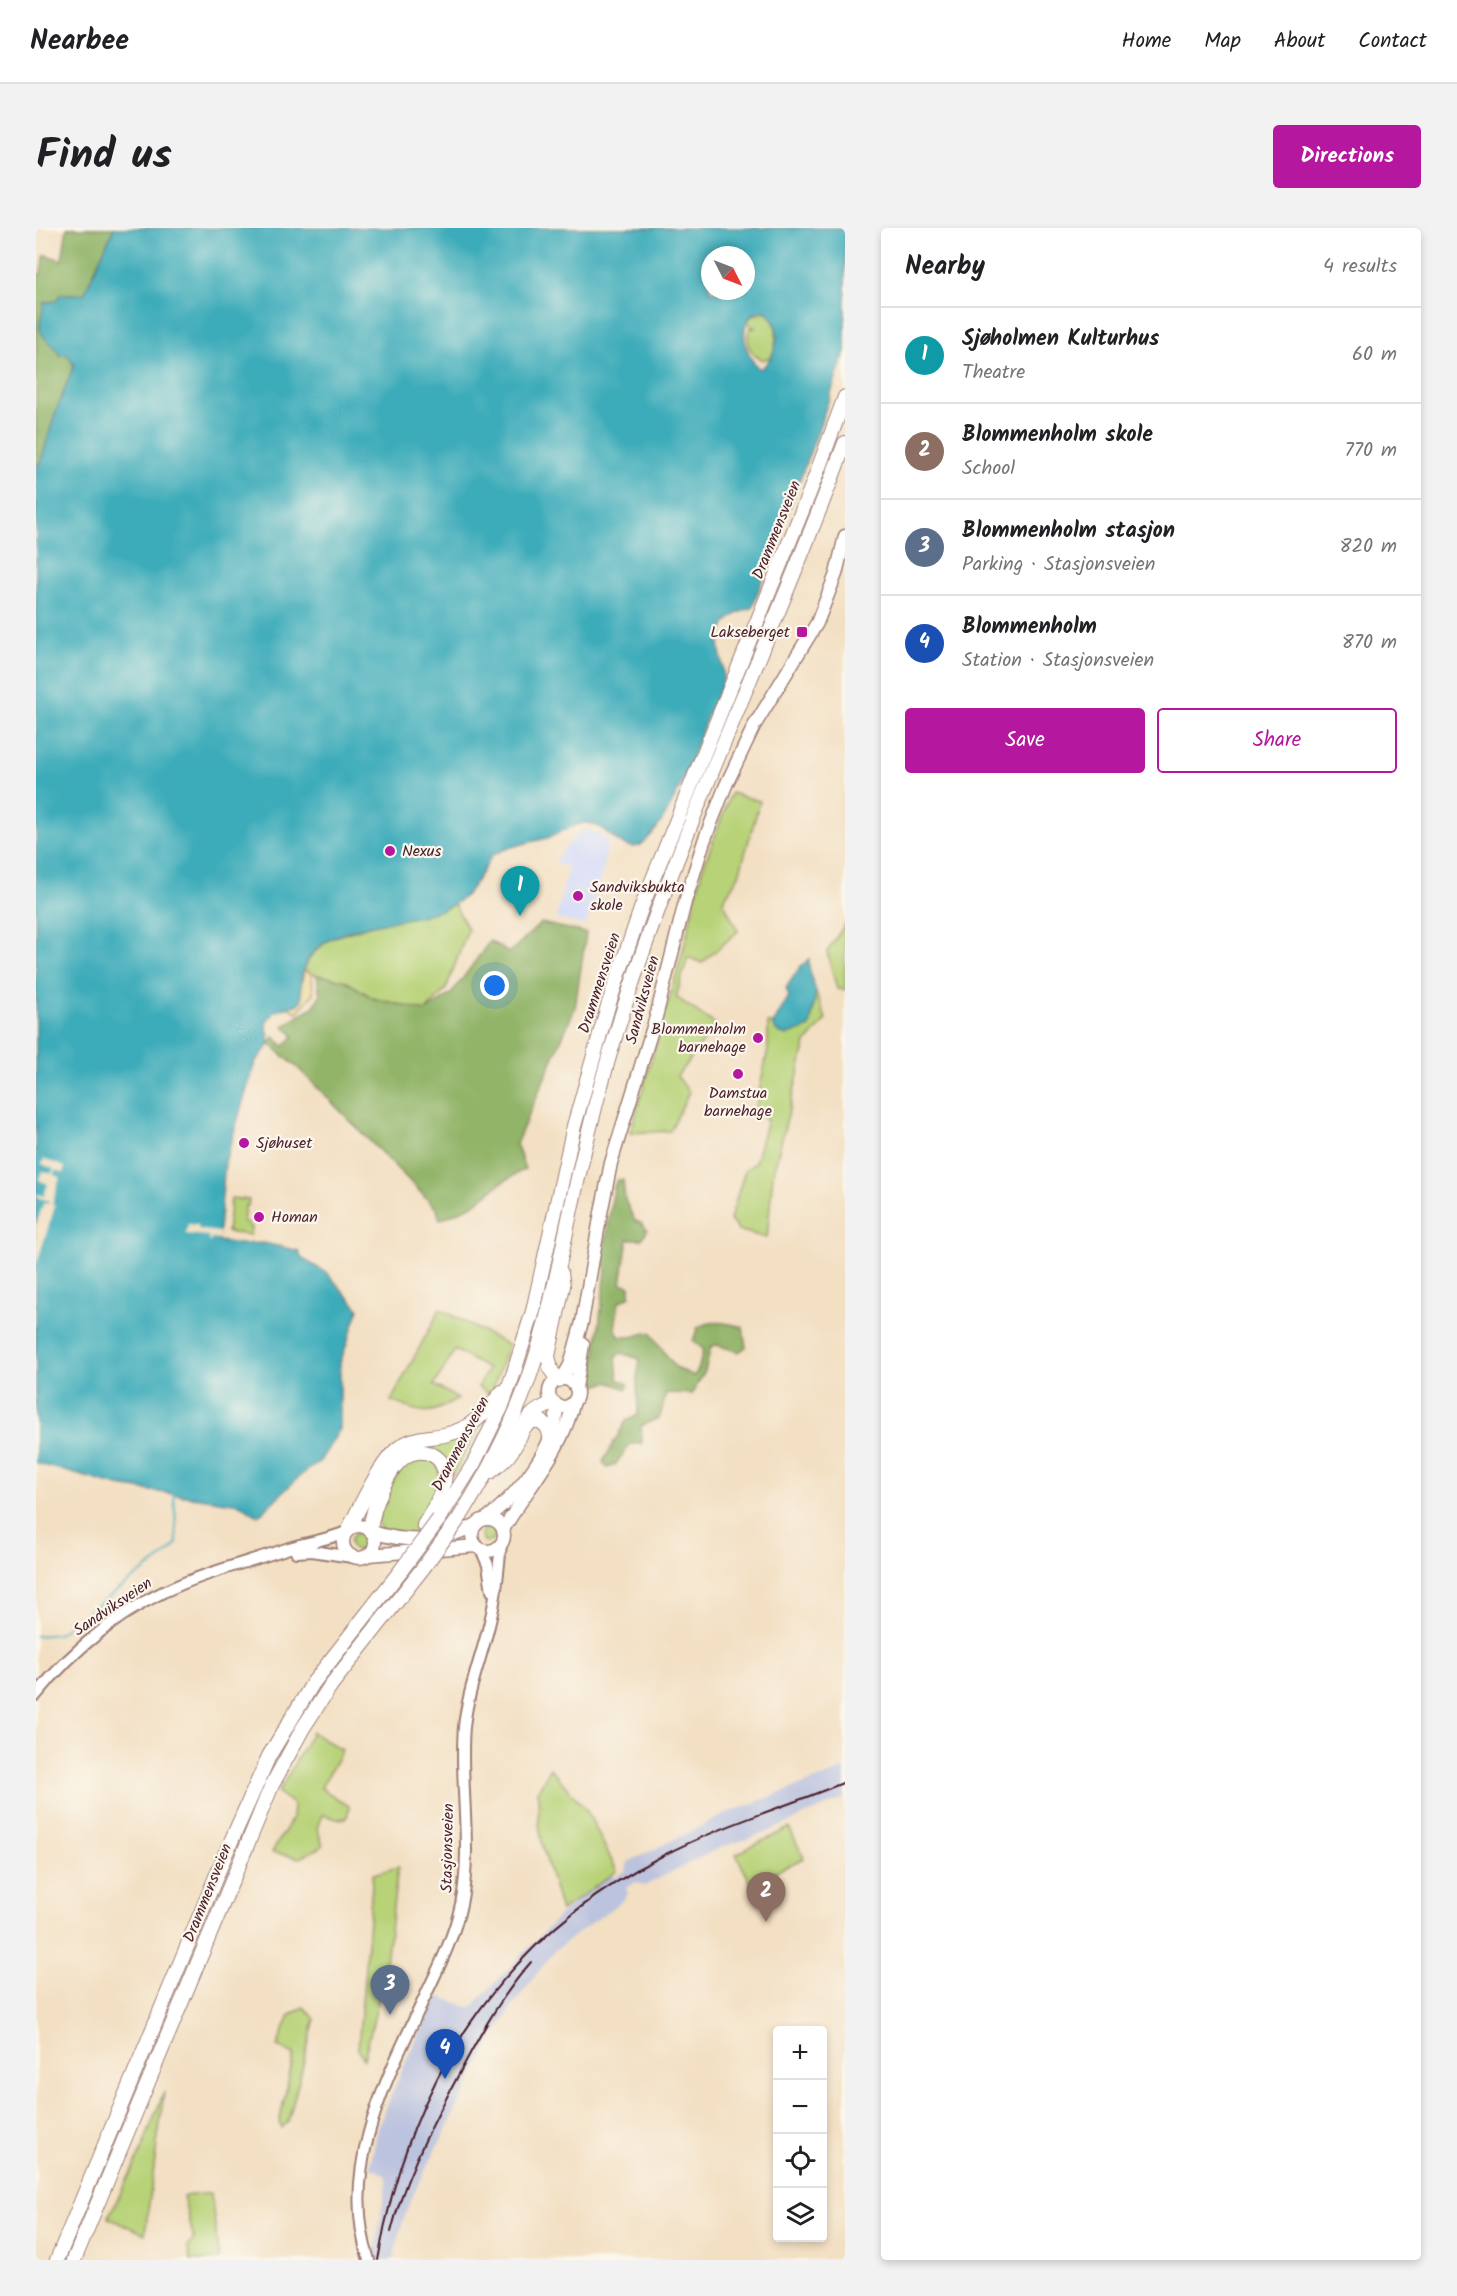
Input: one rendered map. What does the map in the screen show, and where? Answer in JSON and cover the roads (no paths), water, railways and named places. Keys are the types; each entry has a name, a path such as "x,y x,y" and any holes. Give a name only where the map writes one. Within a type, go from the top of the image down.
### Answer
{"highway":[{"name":"Drammensveien","path":"57,2260 225,1855 269,1756 313,1683 388,1587 396,1569 439,1519 479,1454 501,1408 532,1311 574,1126 608,1006 642,906 797,523 845,397"},
{"name":"Drammensveien","path":"74,2260 272,1785 330,1685 423,1568 460,1517 504,1439 528,1380 560,1263 589,1130 624,1006 705,786 767,641 845,443"},
{"path":"560,1263 563,1287 548,1356 551,1370 560,1380"},
{"path":"348,1531 382,1469 396,1449 415,1439 447,1434 474,1423 490,1407 513,1375"},
{"path":"482,1480 508,1455 532,1413 555,1405"},
{"path":"523,1428 532,1421 540,1421 548,1428 550,1436"},
{"path":"371,1531 375,1504 394,1469 410,1454 422,1452 440,1461 444,1468 445,1478 436,1504 396,1569"}],"main road":[{"name":"Sandviksveien","path":"560,1380 570,1365 582,1322 605,1188 616,1144 657,1017 685,902 704,841 726,785 754,726 817,623 836,574 845,536"},
{"name":"Sandviksveien","path":"576,1388 583,1344 582,1322"},
{"path":"478,1548 472,1536 481,1522 502,1506 521,1485 550,1436 556,1422 555,1405 549,1392 551,1386 560,1380 569,1380 576,1388 577,1395 565,1430 554,1452 503,1530"},
{"path":"555,1405 567,1406 574,1401"},
{"path":"481,1522 497,1522 503,1530 504,1538 501,1545 492,1551 478,1548 352,1557 344,1548 343,1540 348,1531 360,1526 371,1531 408,1541 427,1540 481,1522"},
{"name":"Sandviksveien","path":"36,1695 74,1654 148,1600 183,1583 348,1531"},
{"path":"369,1555 375,1546 371,1531"},
{"name":"Stasjonsveien","path":"369,2260 362,2233 360,2197 363,2157 370,2127 380,2096 450,1942 461,1905 464,1881 465,1725 473,1674 491,1620 501,1545"},
{"name":"Stasjonsveien","path":"478,1548 488,1565 494,1600"},
{"name":"Sandviksveien","path":"275,1554 312,1551 352,1557"}],"water":[{"path":"114,228 845,228 845,352 752,608 730,619 721,633 719,647 723,672 722,684 680,787 651,836 639,846 631,846 616,840 596,825 588,823 579,824 550,837 498,852 491,857 468,892 454,904 435,912 341,934 322,945 308,960 301,981 302,999 298,1004 276,1011 266,1022 270,1044 255,1062 225,1162 218,1241 241,1244 264,1243 299,1251 301,1258 327,1273 359,1309 340,1363 340,1429 320,1461 300,1476 258,1516 240,1504 118,1486 36,1463 36,470 74,365 67,354 60,355 41,332 43,303 55,301 62,294 84,294","holes":["763,310 774,322 777,338 768,362 762,368 758,368 746,344 745,327 754,314"]},
{"path":"809,959 816,992 810,1027 786,1036 776,1031 773,1024 789,996 786,988 800,967"}],"waterway":[{"path":"36,1636 58,1634 172,1550 177,1543 174,1494"}],"railway":[{"path":"378,2260 392,2195 412,2133 439,2076 471,2022 510,1973 555,1928 606,1889 664,1855 731,1825 845,1782"},
{"path":"391,2232 409,2178 449,2093 496,2008 531,1962"}],"place":[{"name":"Lakseberget","path":"802,632"},
{"name":"Nexus","path":"390,851"},
{"name":"Sandviksbukta skole","path":"578,896"},
{"name":"Sjøholmen Kulturhus","path":"520,916"},
{"name":"Blommenholm barnehage","path":"758,1038"},
{"name":"Damstua barnehage","path":"738,1074"},
{"name":"Sjøhuset","path":"244,1143"},
{"name":"Homan","path":"259,1217"},
{"name":"Blommenholm skole","path":"766,1922"},
{"name":"Blommenholm stasjon","path":"390,2015"},
{"name":"Blommenholm","path":"445,2079"}]}
